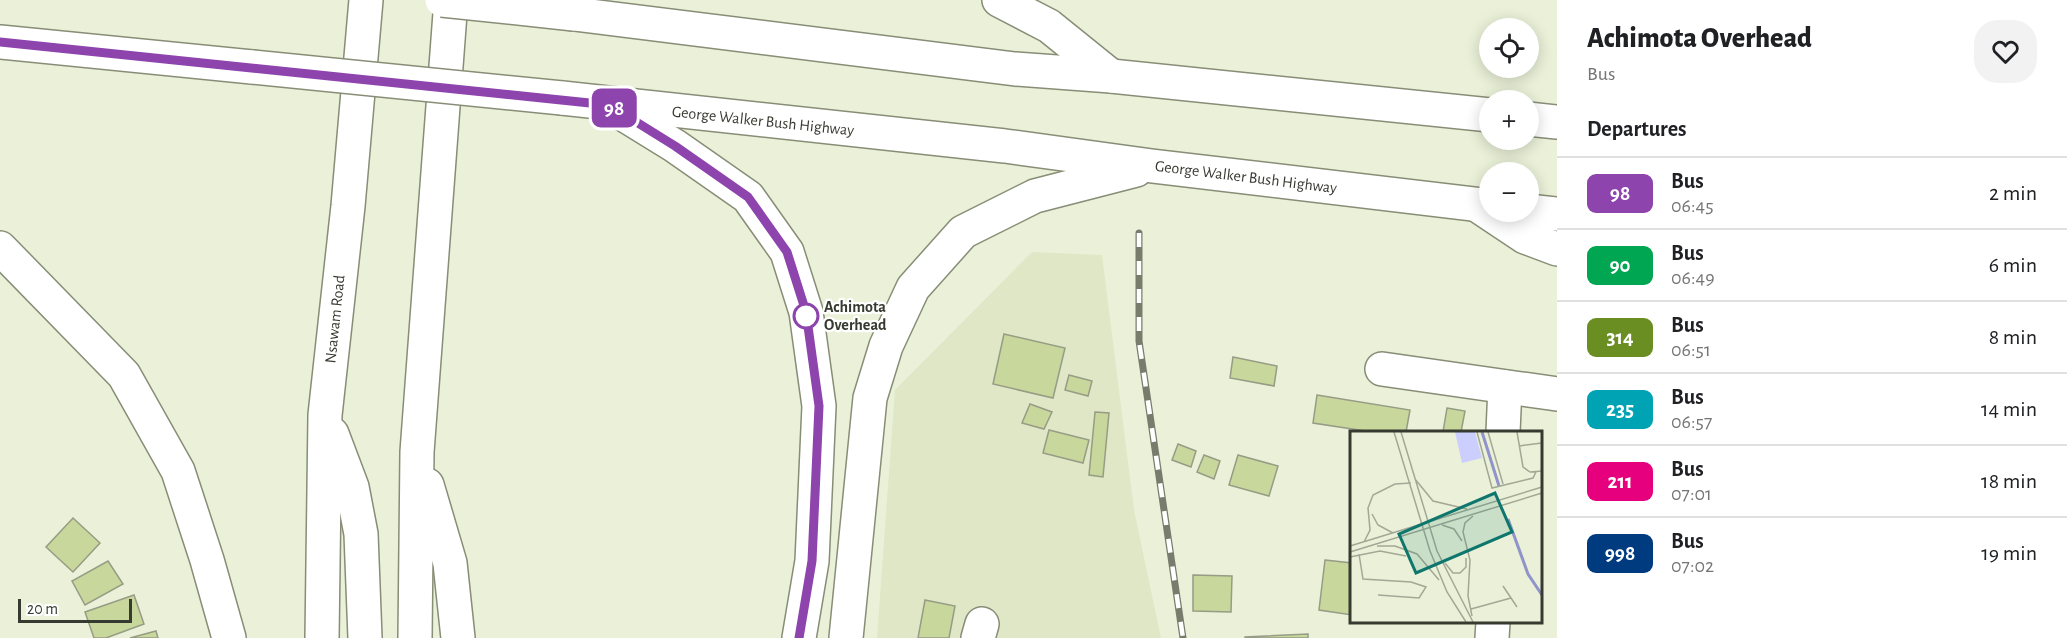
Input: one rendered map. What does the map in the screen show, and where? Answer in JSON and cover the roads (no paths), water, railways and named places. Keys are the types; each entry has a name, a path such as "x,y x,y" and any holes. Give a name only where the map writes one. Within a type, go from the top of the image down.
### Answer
{"main road":[{"name":"Nsawam Road","path":"322,638 325,415 348,206 366,0"},
{"path":"442,0 574,14 1015,69 1111,76 1479,114"},
{"path":"415,638 417,452 452,0"},
{"path":"999,0 1049,26 1111,76"},
{"name":"George Walker Bush Highway","path":"0,42 561,98 609,105 1005,146 1479,206"},
{"path":"609,105 675,146 748,197 787,252 806,312 819,406 812,561 799,638"},
{"path":"1539,120 1557,122"},
{"path":"846,638 870,398 886,346 914,288 963,232 1035,196 1152,166"},
{"path":"1539,212 1557,214"},
{"path":"1505,222 1525,237 1557,249"},
{"path":"0,248 124,375 178,471 229,638"},
{"path":"1382,369 1557,394"},
{"path":"1503,431 1505,387"},
{"path":"325,415 352,486 361,534 365,638"},
{"path":"417,452 450,563 458,638"},
{"path":"1492,638 1493,623"}],"railway":[{"path":"1139,233 1139,341 1183,638"}],"place":[{"name":"Achimota Overhead","path":"806,316"}]}
